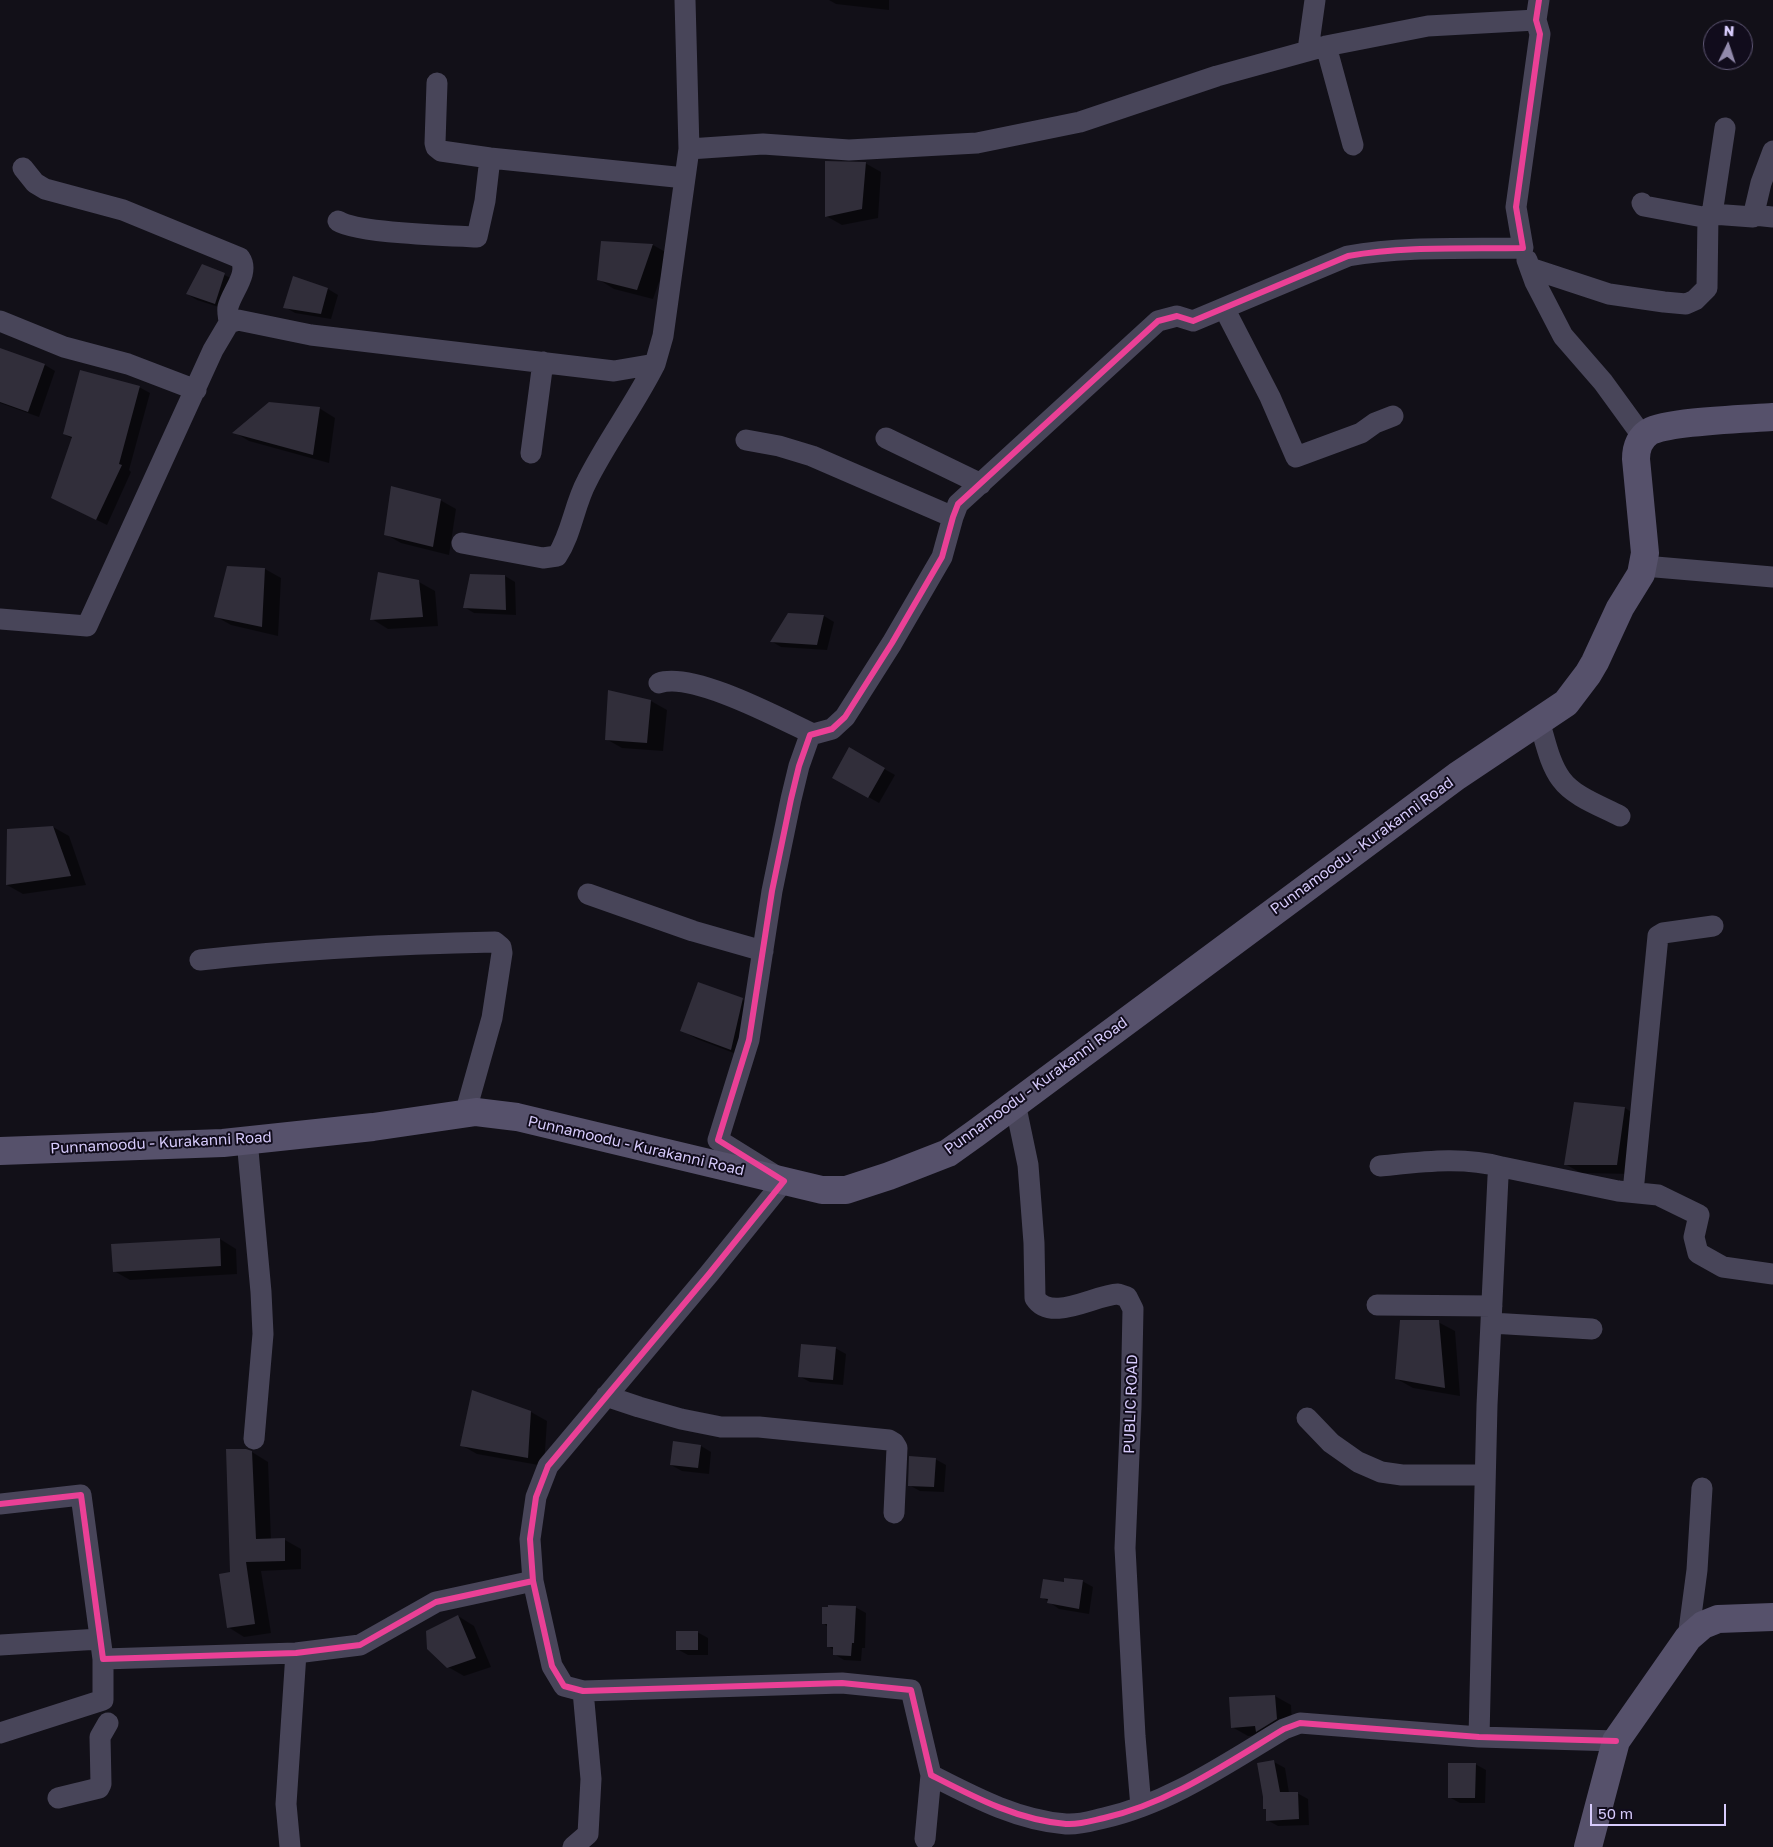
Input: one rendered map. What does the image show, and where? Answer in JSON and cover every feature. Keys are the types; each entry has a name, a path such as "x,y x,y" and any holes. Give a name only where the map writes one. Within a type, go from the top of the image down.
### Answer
{"main road":[{"path":"1643,437 1656,429 1680,425 1773,417"},
{"name":"Punnamoodu - Kurakanni Road","path":"0,1151 223,1143 373,1127 476,1112 517,1117 813,1189 836,1191 846,1190 889,1176 948,1153 1457,776 1566,702 1588,674 1620,608 1644,566 1645,553 1636,459 1637,449 1643,437"},
{"path":"1588,1847 1616,1741 1688,1638 1703,1625 1718,1619 1773,1616"}],"street":[{"path":"462,543 543,558 557,556 573,520 585,483 654,364 663,336 689,149 685,0"},
{"path":"1315,0 1317,48 1353,145"},
{"path":"689,149 763,144 849,150 977,143 1080,122 1217,76 1317,48 1428,26 1537,10 1540,34 1516,207 1523,248 1535,282 1563,336 1603,382 1643,437"},
{"path":"437,83 436,147 441,151 490,158 685,178"},
{"path":"1530,268 1609,294 1686,304 1695,300 1707,288 1710,216 1725,128"},
{"path":"1642,203 1644,206 1654,208 1710,216 1764,216 1761,183 1773,152"},
{"path":"338,220 347,225 384,231 477,238 485,201 490,158"},
{"path":"0,618 87,626 196,390 212,350 229,323 230,301 244,269 244,263 240,258 123,210 45,189 35,183 23,168"},
{"path":"925,1839 931,1775 911,1690 842,1684 583,1691 564,1686 552,1666 533,1581 530,1539 536,1497 548,1466 564,1444 784,1181 718,1140 749,1040 772,891 799,766 810,735 832,730 845,717 892,643 942,556 958,504 1158,321 1177,316 1193,321 1348,256 1368,252 1523,248"},
{"path":"1224,308 1270,397 1296,457 1361,433 1375,423 1393,416"},
{"path":"229,323 238,320 311,335 614,371 654,364"},
{"path":"0,321 64,347 128,364 196,390"},
{"path":"531,453 543,362"},
{"path":"886,438 981,484"},
{"path":"746,440 779,446 812,456 953,517"},
{"path":"1644,566 1773,577"},
{"path":"659,683 673,680 736,697 813,734"},
{"path":"1539,721 1554,767 1561,779 1580,795 1620,816"},
{"path":"588,894 693,931 763,951"},
{"path":"1634,1192 1658,936 1663,933 1713,926"},
{"path":"200,960 277,952 405,944 495,942 501,946 502,953 492,1018 465,1114"},
{"name":"PUBLIC ROAD","path":"1015,1103 1028,1165 1034,1243 1035,1298 1042,1306 1056,1309 1118,1294 1127,1297 1133,1309 1132,1407 1125,1548 1134,1736 1142,1807"},
{"path":"247,1140 263,1334 254,1439"},
{"path":"1380,1166 1430,1160 1482,1162 1618,1191 1658,1194 1699,1215 1694,1237 1698,1253 1722,1267 1773,1274"},
{"path":"1479,1737 1491,1314 1498,1177 1502,1167"},
{"path":"1377,1305 1491,1314 1592,1329"},
{"path":"606,1396 681,1419 721,1427 759,1427 889,1440 897,1448 894,1513"},
{"path":"1307,1418 1331,1443 1358,1462 1381,1472 1402,1475 1485,1475"},
{"path":"1688,1638 1697,1570 1702,1488"},
{"path":"0,1504 81,1495 102,1649 103,1700 107,1706 108,1730 102,1731 100,1737 101,1784 99,1788 58,1798"},
{"path":"0,1645 296,1653 360,1645 436,1602 533,1581"},
{"path":"290,1847 286,1804 296,1653"},
{"path":"572,1847 588,1834 591,1778 583,1691"},
{"path":"0,1733 103,1700"},
{"path":"931,1775 997,1808 1035,1819 1058,1823 1087,1823 1142,1807 1194,1783 1284,1729 1300,1723 1479,1737 1616,1741"}],"building":[{"path":"825,161 866,162 862,209 825,217"},
{"path":"601,241 653,244 637,290 597,280"},
{"path":"202,264 225,273 215,304 186,294"},
{"path":"293,276 328,288 321,314 283,308"},
{"path":"0,348 45,364 28,412 0,402"},
{"path":"80,370 140,386 119,464 122,465 96,520 51,498 72,437 63,434"},
{"path":"269,402 320,407 313,455 232,433"},
{"path":"391,486 441,499 433,547 384,535"},
{"path":"227,566 265,568 262,627 214,617"},
{"path":"378,572 419,580 423,617 370,620"},
{"path":"470,574 505,575 506,610 463,608"},
{"path":"788,613 824,615 817,645 770,642"},
{"path":"608,690 651,700 647,743 605,740"},
{"path":"849,747 885,768 868,798 832,778"},
{"path":"53,826 71,876 6,885 7,829"},
{"path":"698,982 743,998 731,1050 680,1031"},
{"path":"1574,1102 1625,1107 1617,1165 1564,1165"},
{"path":"220,1238 221,1266 113,1272 111,1244"},
{"path":"1400,1320 1439,1320 1445,1388 1395,1379"},
{"path":"801,1344 836,1347 833,1380 798,1377"},
{"path":"472,1390 531,1411 528,1458 460,1446"},
{"path":"673,1441 701,1445 698,1468 670,1465"},
{"path":"226,1449 246,1449 252,1451 256,1539 285,1538 285,1561 246,1562 255,1624 227,1628 219,1574 230,1572"},
{"path":"909,1456 936,1458 934,1487 908,1486"},
{"path":"1064,1578 1083,1580 1079,1609 1047,1603 1048,1599 1040,1598 1043,1579 1064,1582"},
{"path":"828,1605 856,1606 854,1643 852,1643 851,1656 833,1655 833,1647 827,1647 827,1624 822,1624 822,1607 828,1607"},
{"path":"458,1615 476,1658 447,1668 427,1649 426,1631"},
{"path":"676,1631 698,1631 698,1650 676,1650"},
{"path":"1275,1695 1277,1719 1256,1732 1255,1726 1231,1728 1229,1697"},
{"path":"1274,1760 1280,1792 1298,1792 1299,1819 1266,1821 1266,1809 1263,1809 1263,1797 1257,1763"},
{"path":"1448,1763 1476,1763 1475,1798 1448,1798"}],"cycle path":[{"path":"0,1504 81,1495 103,1659 296,1653 360,1645 436,1602 533,1581 530,1539 536,1497 548,1466 709,1274 784,1181 718,1140 749,1040 772,891 799,766 810,735 832,729 845,717 892,643 942,557 958,504 1158,321 1177,316 1193,321 1348,256 1413,249 1523,248 1516,207 1540,34 1536,20 1539,0"},
{"path":"533,1581 552,1666 564,1686 583,1691 842,1683 911,1690 931,1775 1013,1813 1048,1822 1066,1824 1085,1822 1152,1803 1197,1781 1284,1729 1300,1723 1479,1737 1616,1741"}]}
